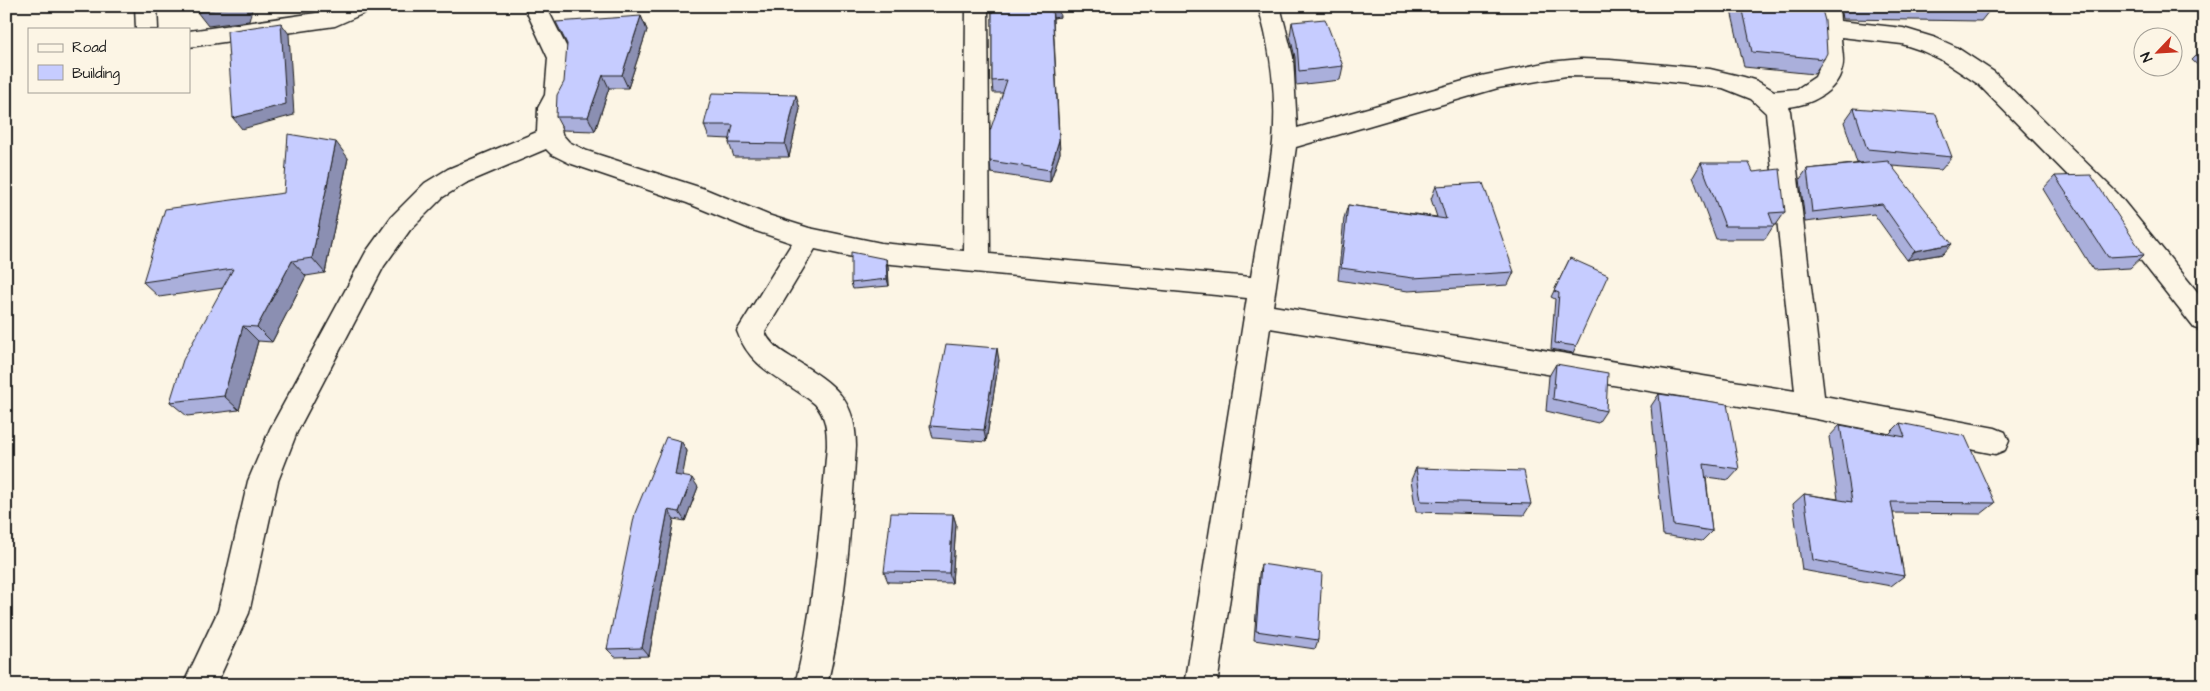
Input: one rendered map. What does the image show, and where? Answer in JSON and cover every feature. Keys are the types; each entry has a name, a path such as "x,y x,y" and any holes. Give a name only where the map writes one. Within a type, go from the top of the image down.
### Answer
{"street":[{"path":"146,6 147,28"},
{"path":"190,39 335,18 361,6"},
{"path":"535,6 560,58 557,95 550,108 548,124 550,137 560,148 578,157 696,196 759,222 809,238 881,253 977,263 1260,302 1995,441"},
{"path":"977,6 977,263"},
{"path":"1201,685 1285,141 1286,86 1279,36 1269,6"},
{"path":"1771,100 1802,98 1824,82 1831,68 1829,17 1903,36 1948,53 1986,78 2108,200 2200,310"},
{"path":"1285,141 1473,87 1532,72 1568,68 1605,68 1727,79 1760,92 1771,100 1778,111 1781,128 1811,406"},
{"path":"200,685 233,613 263,481 284,429 375,259 401,223 434,190 458,176 550,137"},
{"path":"809,238 751,331 752,339 769,356 822,391 834,405 842,428 832,572 820,650 811,685"}],"building":[{"path":"199,6 239,6 197,12"},
{"path":"992,6 1052,6 1059,140 1050,170 990,161 990,131 1007,80 992,81"},
{"path":"1742,6 1821,6 1825,21 1827,53 1824,59 1752,52"},
{"path":"641,16 622,75 603,75 588,117 556,117 557,95 564,82 567,44 556,22"},
{"path":"1325,19 1343,66 1299,71 1297,43 1292,22"},
{"path":"281,23 286,104 233,118 227,31"},
{"path":"712,93 796,95 785,144 729,143 733,125 704,125"},
{"path":"1854,108 1936,114 1952,157 1867,149"},
{"path":"288,134 336,142 312,258 292,261 257,327 243,326 224,396 170,402 183,360 233,269 143,282 165,209 284,193"},
{"path":"1888,161 1952,244 1915,251 1882,204 1812,212 1807,169"},
{"path":"1701,163 1749,163 1753,172 1780,169 1785,212 1769,213 1774,226 1725,226"},
{"path":"2091,175 2144,255 2108,257 2055,176"},
{"path":"1483,183 1514,272 1413,278 1341,268 1348,205 1446,219 1436,186"},
{"path":"851,252 886,259 887,279 851,283"},
{"path":"1570,258 1608,275 1576,346 1555,343 1559,293 1554,291"},
{"path":"946,344 997,348 984,430 930,426"},
{"path":"1556,364 1608,373 1606,411 1553,399"},
{"path":"1659,394 1727,404 1739,469 1704,464 1712,531 1673,525"},
{"path":"1900,423 1965,436 1995,503 1891,502 1904,576 1813,560 1804,494 1852,502 1840,425 1905,437"},
{"path":"666,437 681,441 675,475 692,478 679,512 668,510 642,648 607,649 635,513"},
{"path":"1416,468 1524,471 1531,504 1421,501"},
{"path":"891,513 953,514 949,573 884,572"},
{"path":"1261,564 1322,573 1318,640 1256,631"}]}
